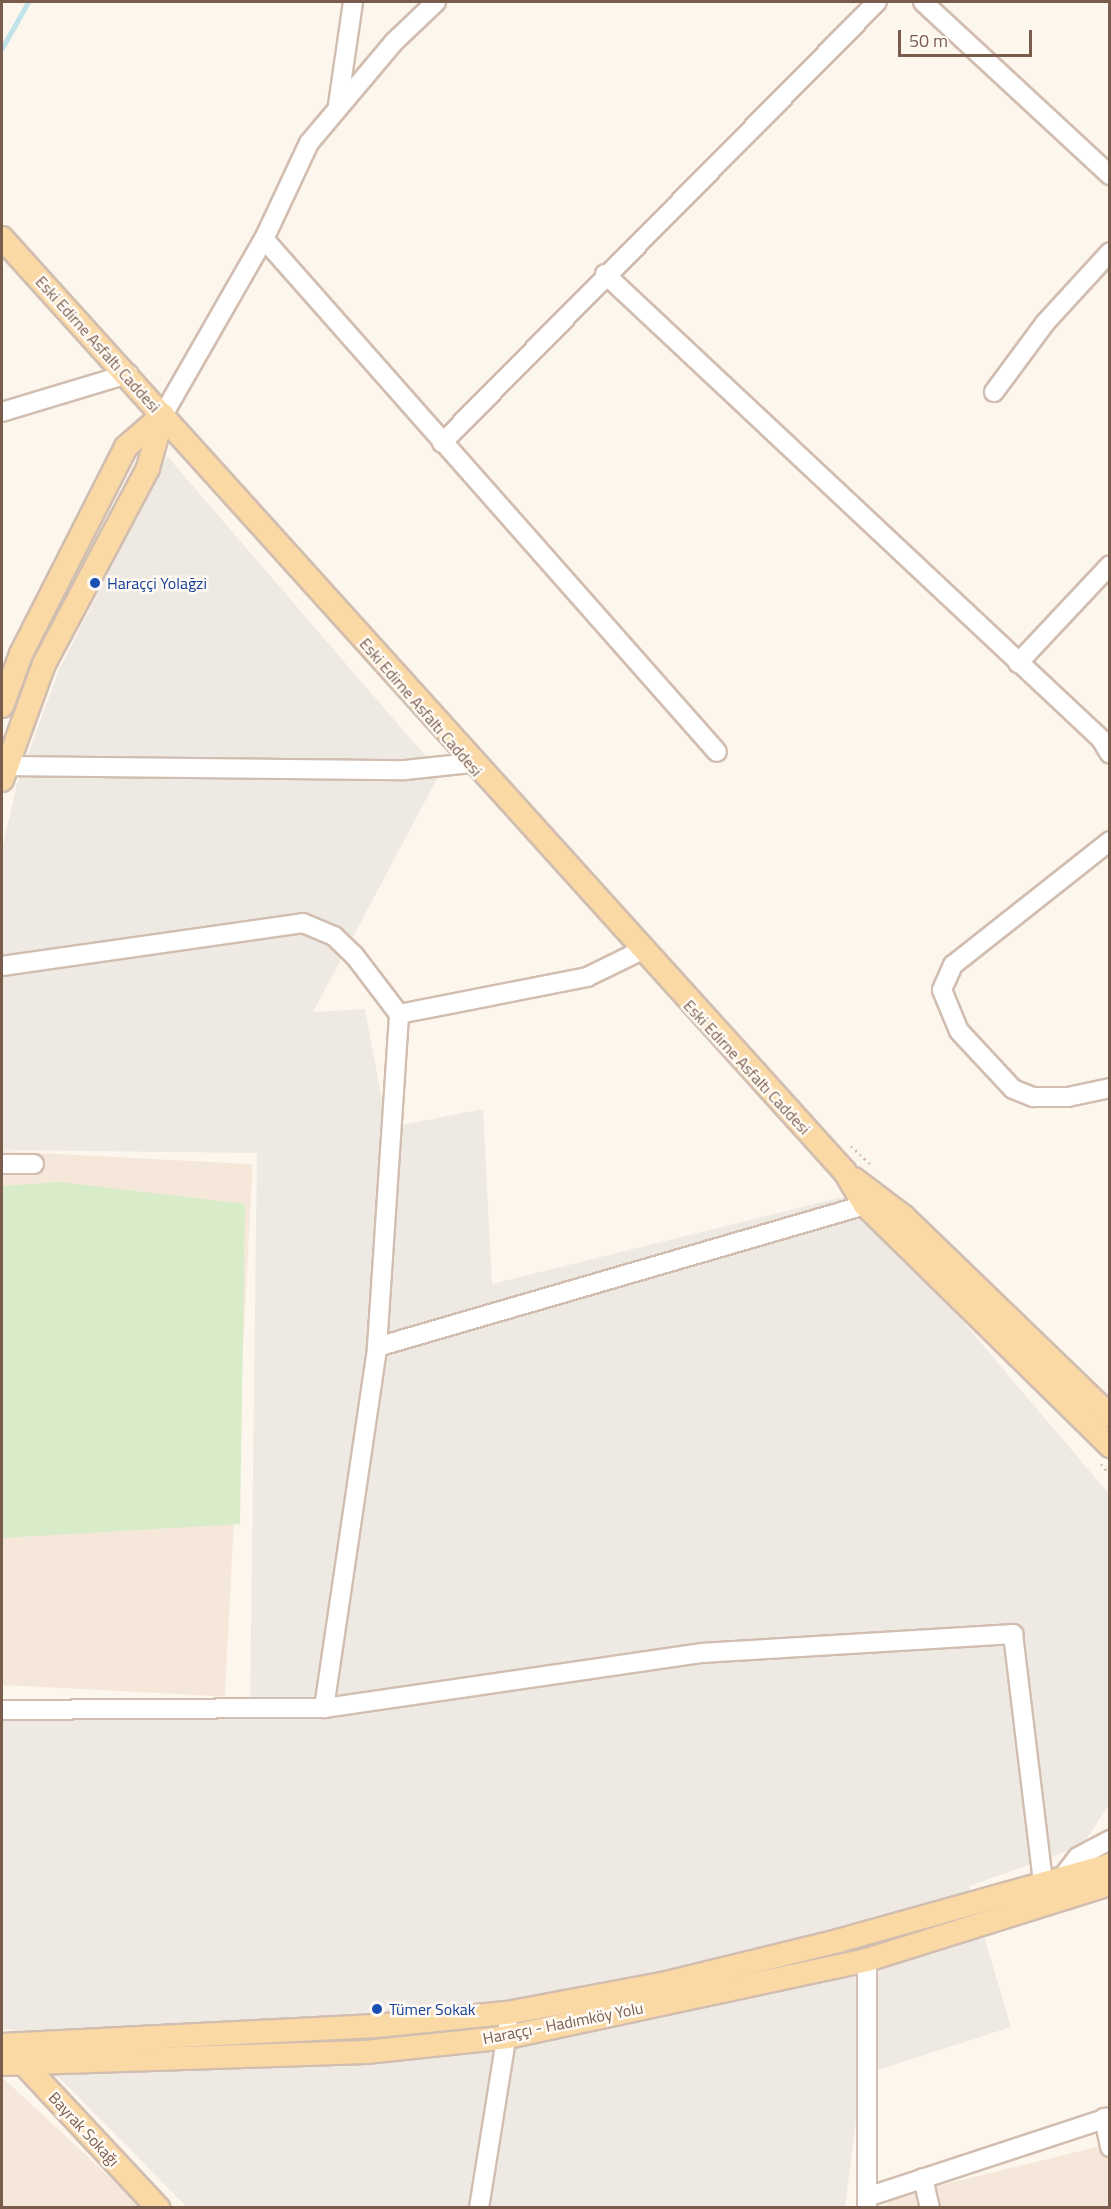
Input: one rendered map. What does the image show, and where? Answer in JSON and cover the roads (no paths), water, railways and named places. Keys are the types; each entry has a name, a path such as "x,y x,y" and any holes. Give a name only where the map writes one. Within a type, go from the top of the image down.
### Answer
{"main road":[{"name":"Eski Edirne Asfaltı Caddesi","path":"2,238 128,374 639,951 845,1172"},
{"path":"2,706 21,654 126,447 163,415"},
{"path":"3,771 44,664 148,468 163,415"},
{"path":"845,1172 865,1205 1110,1446"},
{"path":"845,1172 904,1217 1110,1416"},
{"name":"Haraççı - Hadımköy Yolu","path":"11,2054 507,2013 662,1984 1110,1865"},
{"name":"Haraççı - Hadımköy Yolu","path":"11,2054 366,2052 508,2037 867,1960 1110,1884"},
{"name":"Bayrak Sokağı","path":"11,2054 158,2208"}],"street":[{"path":"338,105 352,2"},
{"path":"163,415 264,239 309,143 338,105 436,2"},
{"path":"442,443 605,274 877,2"},
{"path":"923,2 1110,175"},
{"path":"264,239 717,752"},
{"path":"994,392 1053,314 1110,252"},
{"path":"605,274 1101,739 1110,754"},
{"path":"2,412 128,374"},
{"path":"1018,663 1110,565"},
{"path":"3,771 405,770 471,763"},
{"path":"1110,841 953,965 942,990 959,1031 1013,1089 1033,1097 1068,1097 1110,1088"},
{"path":"2,966 303,923 326,931 354,955 399,1014 377,1347 324,1708"},
{"path":"399,1014 587,977 639,951"},
{"path":"2,1164 34,1164"},
{"path":"377,1347 865,1205"},
{"path":"2,1710 324,1708 702,1653 1013,1634 1053,1881"},
{"path":"1053,1881 1078,1857 1110,1840"},
{"path":"867,1960 868,2202 923,2178 1107,2117 1110,2147"},
{"path":"479,2208 508,2037 507,2013"},
{"path":"923,2178 930,2208"}],"waterway":[{"path":"2,48 28,2"}],"place":[{"name":"Haraççi Yolağzi","path":"95,583"},
{"name":"Tümer Sokak","path":"377,2009"}]}
